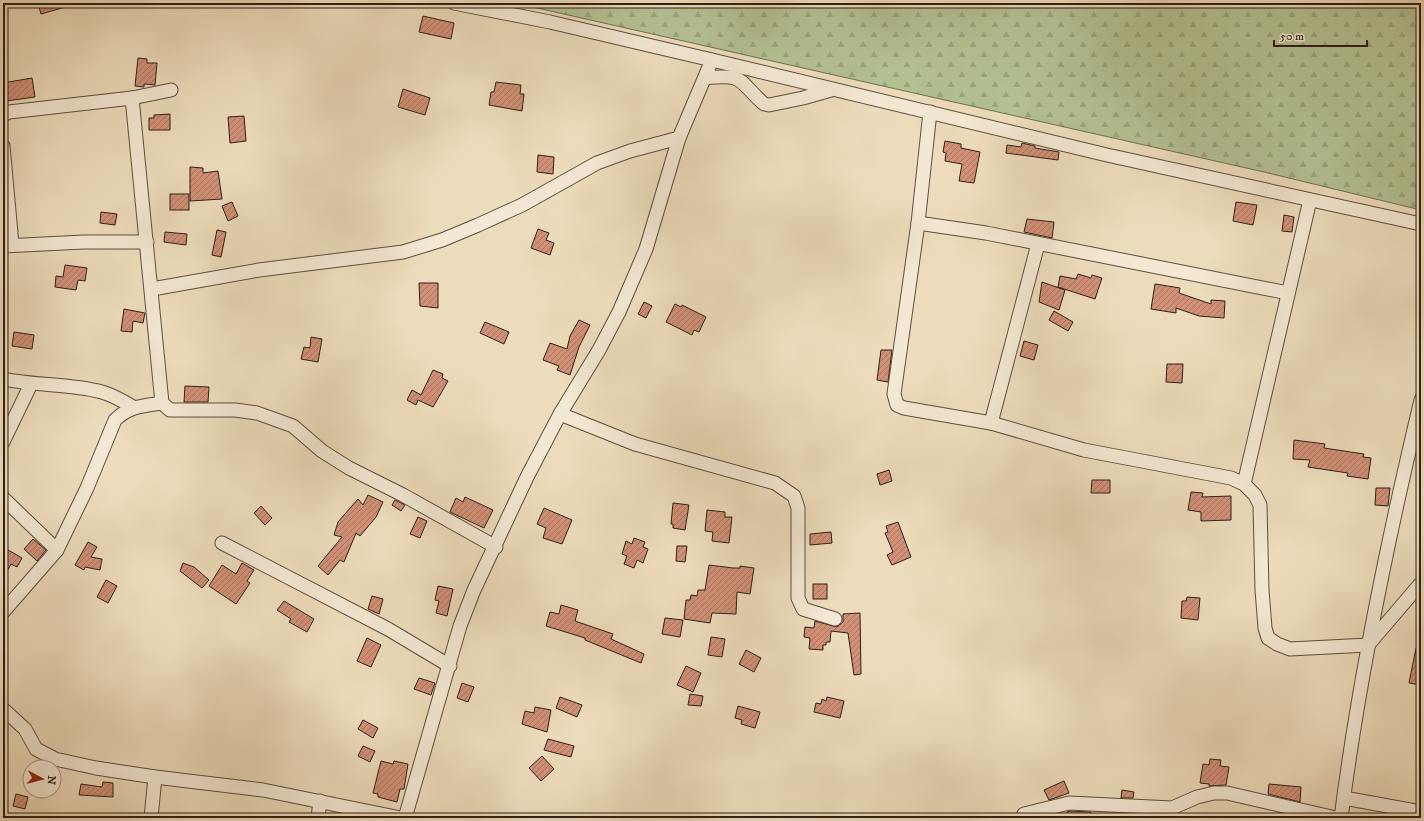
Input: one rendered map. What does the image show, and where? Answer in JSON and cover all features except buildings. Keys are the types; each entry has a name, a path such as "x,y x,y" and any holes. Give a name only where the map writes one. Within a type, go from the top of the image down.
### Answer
{"street":[{"path":"454,3 550,22 1107,155 1421,224"},
{"path":"405,818 450,666 460,626 474,590 496,547 527,477 560,414 599,350 629,291 646,249 680,138 712,60"},
{"path":"705,78 722,76 742,80 764,104 769,105 831,90"},
{"path":"3,113 67,104 132,98 171,90"},
{"path":"132,98 152,289 162,403 170,410 235,410 257,413 293,426 322,451 349,468 404,495 496,547"},
{"path":"930,112 918,223 894,394 897,405 904,408 991,423 1084,450 1164,466 1215,474 1244,484 1256,495 1260,505 1262,590 1265,628 1268,638 1277,644 1290,648 1368,645 1421,583"},
{"path":"152,289 259,270 403,252 442,240 522,205 597,163 630,151 680,138"},
{"path":"3,146 8,245 147,242"},
{"path":"1244,484 1310,200"},
{"path":"918,223 986,233 1288,293"},
{"path":"991,423 1038,244"},
{"path":"3,379 31,384 84,388 117,397 132,407"},
{"path":"3,442 31,384"},
{"path":"1341,818 1368,645 1387,551 1421,400"},
{"path":"3,612 57,550 87,488 115,420 122,413 132,407 162,403"},
{"path":"560,414 636,444 775,483 794,496 798,508 798,598 803,609 835,619"},
{"path":"3,498 57,550"},
{"path":"222,543 388,630 450,666"},
{"path":"3,709 25,729 36,749 56,759 155,777 241,787 320,801 401,818"},
{"path":"151,818 155,777"},
{"path":"1024,814 1069,803 1172,808 1197,797 1214,793 1227,793 1336,818"},
{"path":"1344,798 1397,813 1421,812"},
{"path":"318,818 320,801"}],"green space":[{"path":"515,3 1421,3 1421,210 1264,172"}]}
